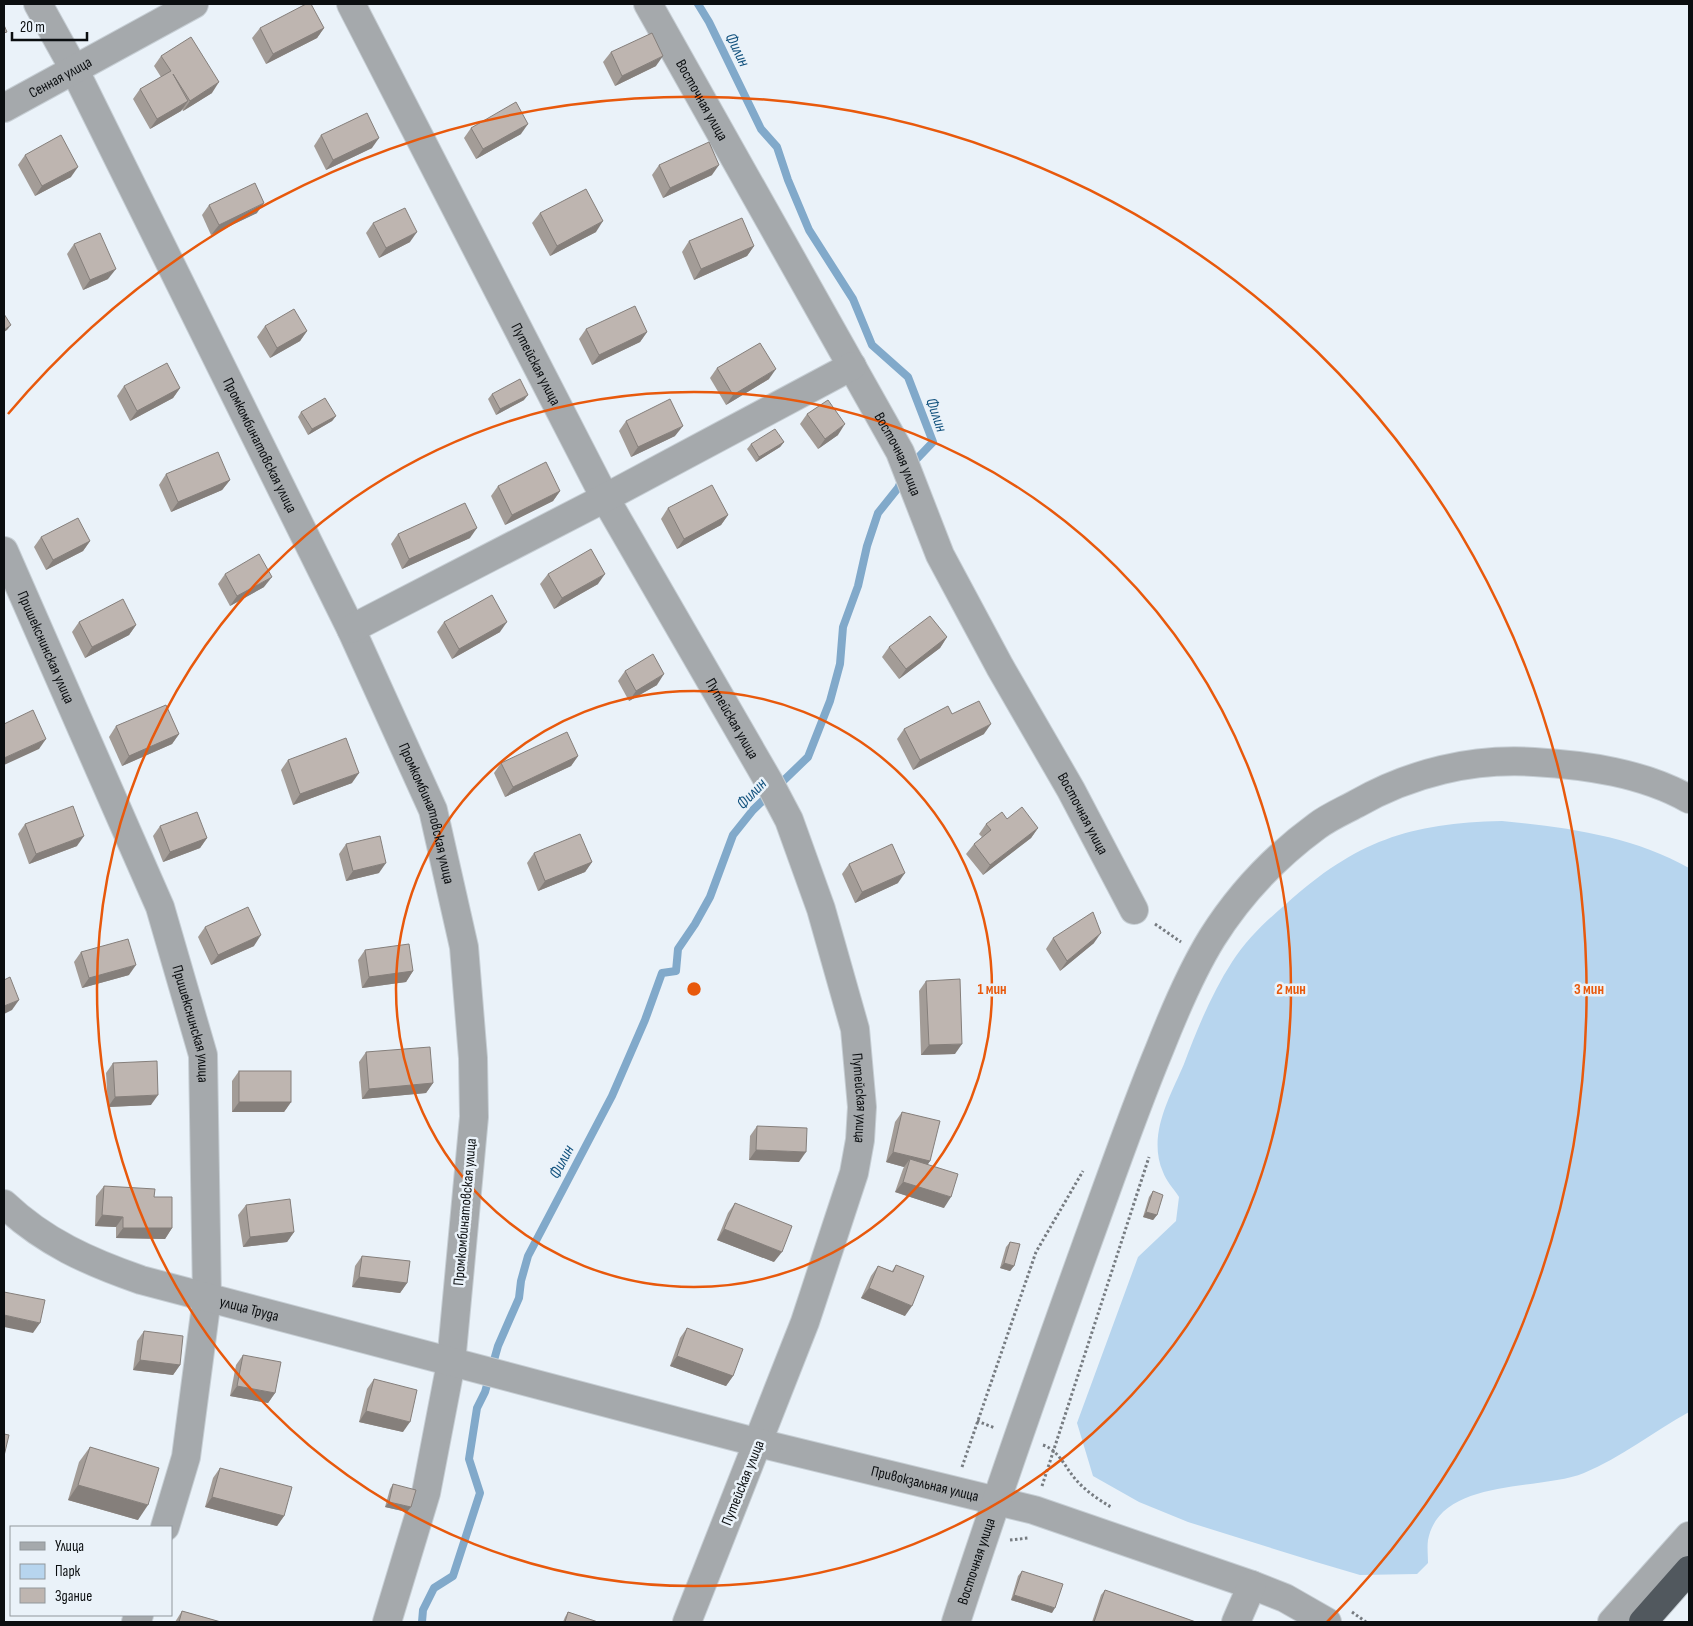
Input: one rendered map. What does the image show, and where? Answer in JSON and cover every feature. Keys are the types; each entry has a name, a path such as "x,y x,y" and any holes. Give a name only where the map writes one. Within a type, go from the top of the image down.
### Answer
{"highway":[{"path":"1643,1622 1689,1570"}],"street":[{"name":"Промкомбинатовская улица","path":"38,4 74,70 352,629 433,810 464,947 473,1058 474,1117 451,1363 426,1493 387,1622"},
{"name":"Сенная улица","path":"4,108 194,4"},
{"name":"Путейская улица","path":"351,4 605,498 789,820 821,909 855,1029 862,1107 860,1140 854,1173 804,1322 759,1443 687,1622"},
{"name":"Восточная улица","path":"648,4 900,452 940,556 1000,667 1071,790 1134,910"},
{"path":"352,629 605,498 852,366"},
{"name":"Пришекснинская улица","path":"4,550 160,907 203,1055 208,1298 186,1457 165,1526"},
{"name":"Восточная улица","path":"956,1622 996,1500 1138,1104 1172,1016 1213,936 1238,902 1268,869 1318,825 1371,795 1411,777 1458,766 1496,761 1521,761 1584,767 1660,786 1689,799"},
{"name":"улица Труда","path":"4,1204 33,1230 74,1254 141,1280 451,1363 511,1377"},
{"name":"Привокзальная улица","path":"511,1377 759,1443 1034,1510 1252,1585 1285,1598 1326,1622"},
{"path":"1612,1622 1689,1536"},
{"path":"1236,1622 1252,1585"}],"path":[{"path":"1134,910 1182,942"},
{"path":"1178,951 1187,934"},
{"path":"1047,1469 1152,1148"},
{"path":"968,1445 1036,1252 1088,1162"},
{"path":"1002,1541 1027,1537"}],"green space":[{"path":"1502,821 1574,830 1622,841 1645,848 1689,868 1689,1412 1611,1460 1584,1473 1494,1490 1471,1496 1451,1505 1436,1520 1428,1540 1428,1563 1417,1574 1360,1575 1316,1562 1188,1522 1139,1502 1093,1476 1077,1423 1138,1257 1176,1221 1179,1197 1164,1175 1159,1158 1159,1130 1162,1116 1211,999 1232,962 1250,938 1279,910 1312,882 1336,865 1361,851 1385,840 1439,826"}],"building":[{"path":"306,4 311,4 324,28 273,54 260,28"},
{"path":"652,33 663,56 622,76 611,52"},
{"path":"191,37 219,82 190,101 173,74 188,101 157,119 140,89 171,71 161,56"},
{"path":"516,102 528,124 483,149 471,128"},
{"path":"367,113 379,138 333,160 321,135"},
{"path":"61,135 78,167 42,186 25,155"},
{"path":"709,142 719,165 670,188 659,165"},
{"path":"255,183 264,203 219,225 209,205"},
{"path":"586,189 603,221 557,246 540,213"},
{"path":"405,208 417,232 386,248 373,223"},
{"path":"742,218 754,246 701,269 689,241"},
{"path":"100,233 116,269 90,280 74,244"},
{"path":"635,306 647,332 599,355 586,329"},
{"path":"294,309 307,331 277,348 265,326"},
{"path":"4,314 11,325 4,330"},
{"path":"760,343 776,369 733,395 717,368"},
{"path":"167,363 180,388 137,411 124,386"},
{"path":"520,379 528,395 500,409 492,394"},
{"path":"325,398 336,416 312,429 301,412"},
{"path":"670,399 683,426 638,447 626,421"},
{"path":"828,400 845,424 825,439 807,414"},
{"path":"775,429 784,442 759,457 751,444"},
{"path":"218,452 230,480 178,502 166,474"},
{"path":"546,462 560,491 512,515 498,486"},
{"path":"712,485 728,515 684,539 668,508"},
{"path":"465,503 477,528 409,559 398,534"},
{"path":"78,518 90,541 53,560 41,537"},
{"path":"591,549 605,574 562,598 548,574"},
{"path":"259,554 272,577 237,596 225,574"},
{"path":"492,595 507,622 459,649 444,622"},
{"path":"123,599 136,625 92,647 79,622"},
{"path":"930,616 947,637 906,669 889,647"},
{"path":"653,654 664,674 636,691 625,671"},
{"path":"979,701 991,724 920,760 904,729 948,706 952,714"},
{"path":"166,705 179,734 129,756 116,726"},
{"path":"33,710 46,739 4,758 4,724"},
{"path":"567,732 578,756 513,787 501,763"},
{"path":"346,738 359,773 300,794 288,760"},
{"path":"73,806 84,836 36,854 25,824"},
{"path":"1022,807 1038,828 990,865 974,844 991,830 986,824 1002,812 1007,819"},
{"path":"197,812 207,838 170,852 160,826"},
{"path":"580,834 592,862 545,881 534,853"},
{"path":"380,836 386,863 353,871 346,844"},
{"path":"892,844 905,873 862,892 849,864"},
{"path":"248,907 261,935 218,955 205,927"},
{"path":"1093,912 1101,933 1067,961 1053,938"},
{"path":"128,939 136,965 89,978 81,952"},
{"path":"409,944 413,971 369,977 365,950"},
{"path":"10,977 19,1000 4,1006 4,980"},
{"path":"960,979 962,1044 929,1045 926,981"},
{"path":"430,1047 433,1083 369,1089 366,1052"},
{"path":"157,1061 158,1095 115,1097 113,1063"},
{"path":"239,1071 291,1071 291,1102 239,1102"},
{"path":"902,1112 940,1121 930,1161 893,1152"},
{"path":"757,1126 807,1128 806,1152 756,1150"},
{"path":"910,1159 958,1174 951,1197 903,1182"},
{"path":"104,1186 155,1189 154,1197 172,1197 172,1228 123,1228 123,1217 102,1215"},
{"path":"1153,1191 1163,1195 1157,1215 1146,1212"},
{"path":"290,1199 294,1232 250,1237 246,1205"},
{"path":"735,1203 792,1226 782,1252 724,1229"},
{"path":"1010,1242 1020,1244 1014,1266 1004,1263"},
{"path":"362,1256 410,1261 407,1283 359,1277"},
{"path":"896,1265 924,1276 912,1306 869,1288 878,1266 893,1272"},
{"path":"4,1292 45,1300 40,1323 4,1315"},
{"path":"687,1328 743,1349 733,1376 677,1356"},
{"path":"144,1331 183,1336 180,1365 140,1360"},
{"path":"243,1355 281,1362 275,1393 237,1386"},
{"path":"374,1379 417,1390 410,1422 366,1411"},
{"path":"4,1434 9,1435 4,1456"},
{"path":"90,1447 159,1468 148,1505 78,1485"},
{"path":"220,1468 292,1487 284,1516 212,1497"},
{"path":"393,1484 416,1490 411,1507 389,1502"},
{"path":"1022,1571 1063,1584 1055,1608 1014,1595"},
{"path":"1105,1590 1196,1622 1094,1622"},
{"path":"182,1611 221,1622 179,1622"},
{"path":"568,1612 598,1622 565,1622"}],"waterway":[{"name":"Филин","path":"698,4 709,22 761,129 777,147 788,180 809,230 853,299 872,345 908,377 933,442 911,465"},
{"name":"Филин","path":"422,1622 423,1610 434,1588 453,1576 480,1493 469,1459 477,1408 485,1392 498,1346 519,1298 521,1281 528,1256 612,1096 645,1020 662,973 676,971 678,949 710,897 733,835 753,810 808,757 830,701 840,664 843,627 858,586 867,546 878,513 898,488 902,479"}]}
